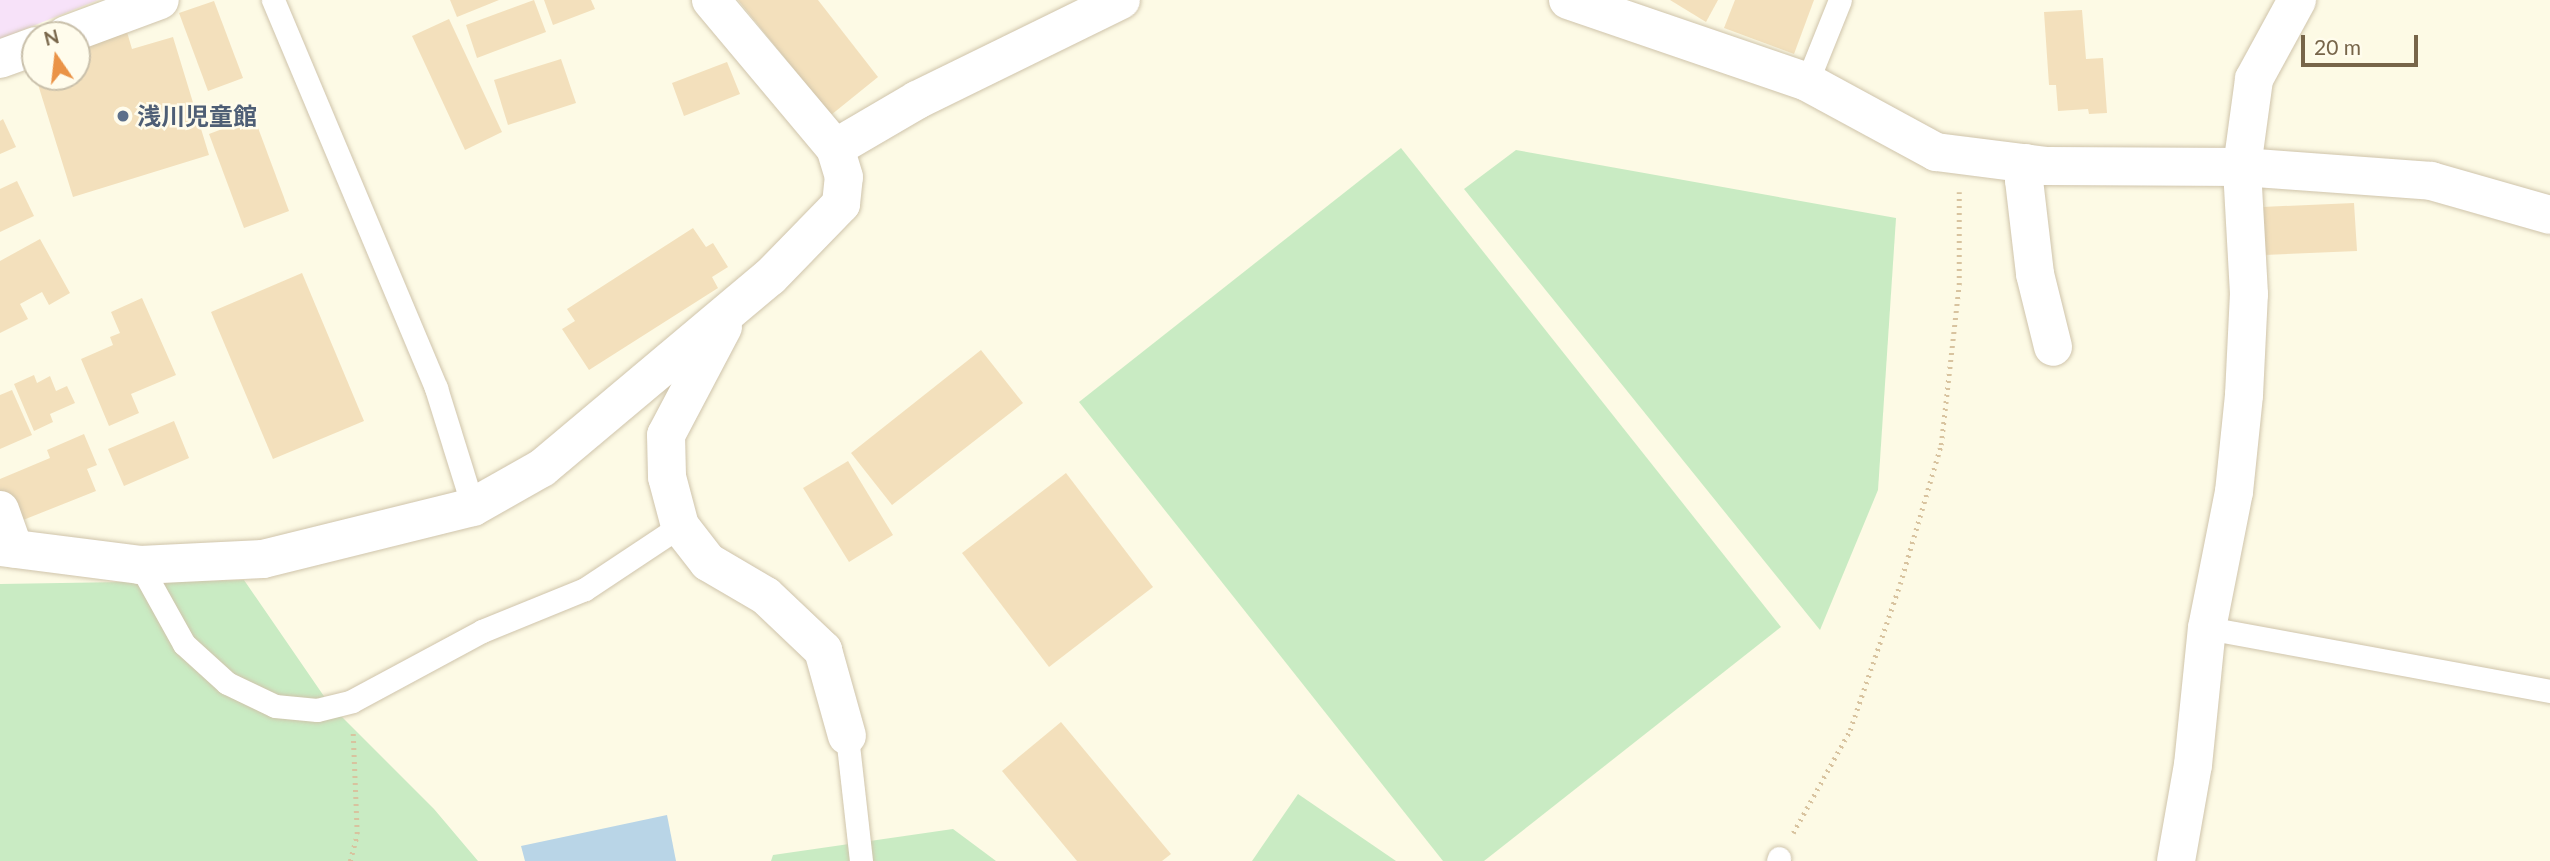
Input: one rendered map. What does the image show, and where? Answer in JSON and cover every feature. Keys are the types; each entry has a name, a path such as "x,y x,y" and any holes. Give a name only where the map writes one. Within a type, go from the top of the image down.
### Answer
{"street":[{"path":"91,26 160,0"},
{"path":"0,510 7,548 140,565 263,559 473,507 542,468 770,277 841,204 844,177 835,148 711,0"},
{"path":"835,148 917,100 1121,0"},
{"path":"1568,0 1807,82 1936,152 2026,163 2242,167 2431,181 2550,215"},
{"path":"2176,861 2193,765 2207,628 2234,492 2244,395 2249,294 2242,167 2254,79 2297,0"},
{"path":"0,59 21,51"},
{"path":"2026,163 2024,180 2035,274 2053,346"},
{"path":"733,308 666,435 667,477 680,526 708,562 766,596 823,650 848,736"}],"lane":[{"path":"273,0 436,388 473,507"},
{"path":"1807,82 1840,0"},
{"path":"140,565 184,644 227,683 275,706 317,710 352,701 482,631 585,589 680,526"},
{"path":"2207,628 2550,691"},
{"path":"848,736 861,861"}],"path":[{"path":"1779,860 1850,730 1900,584 1941,445 1959,285 1959,192 1936,152"},
{"path":"350,861 356,834 352,701"}],"shaded area":[{"path":"0,0 98,0 45,21 21,21 21,31 0,39"}],"green space":[{"path":"1401,148 1781,627 1484,861 1443,861 1079,402"},
{"path":"1516,150 1896,218 1878,490 1820,630 1464,189"},
{"path":"244,580 330,705 434,809 478,861 0,861 0,584"},
{"path":"1298,794 1396,861 1252,861"},
{"path":"953,829 996,861 771,861 773,855"}],"water":[{"path":"667,815 676,861 525,861 521,846"}],"building":[{"path":"450,0 499,0 457,17"},
{"path":"534,0 546,32 477,58 466,25"},
{"path":"544,0 591,0 595,9 553,25"},
{"path":"738,0 818,0 878,77 831,115"},
{"path":"1670,0 1718,0 1706,22"},
{"path":"1735,0 1814,0 1794,54 1724,28"},
{"path":"214,1 243,78 208,91 179,13"},
{"path":"2082,10 2086,59 2103,58 2107,113 2089,114 2088,109 2058,111 2056,85 2049,85 2044,12"},
{"path":"449,19 502,132 465,150 412,36"},
{"name":"浅川児童館","path":"127,32 132,49 173,37 209,155 73,197 40,91 91,91 91,43"},
{"path":"561,59 576,103 508,125 494,80"},
{"path":"727,62 740,94 684,116 672,83"},
{"path":"254,117 289,211 244,228 209,134"},
{"path":"3,119 16,147 0,154 0,121"},
{"path":"17,181 34,216 0,232 0,189"},
{"path":"2354,203 2357,251 2264,255 2262,207"},
{"path":"693,228 706,247 713,243 728,267 712,277 718,288 589,370 562,329 575,321 567,309"},
{"path":"40,239 70,293 49,305 42,292 20,304 28,319 0,333 0,261"},
{"path":"302,273 364,421 273,459 211,312"},
{"path":"142,298 176,375 131,394 139,413 109,426 81,359 113,345 110,337 120,333 111,312"},
{"path":"981,350 1023,403 892,505 851,453"},
{"path":"34,375 37,383 50,376 56,391 67,386 75,403 50,414 53,422 34,431 14,384"},
{"path":"12,390 32,435 0,449 0,395"},
{"path":"174,421 189,458 124,486 108,449"},
{"path":"84,434 97,465 87,469 96,491 8,526 0,505 0,479 50,458 47,450"},
{"path":"848,461 893,535 849,562 803,488"},
{"path":"1066,473 1153,587 1049,667 962,553"},
{"path":"1061,722 1171,854 1162,861 1077,861 1002,771"}],"place":[{"name":"浅川児童館","path":"123,116"}]}
